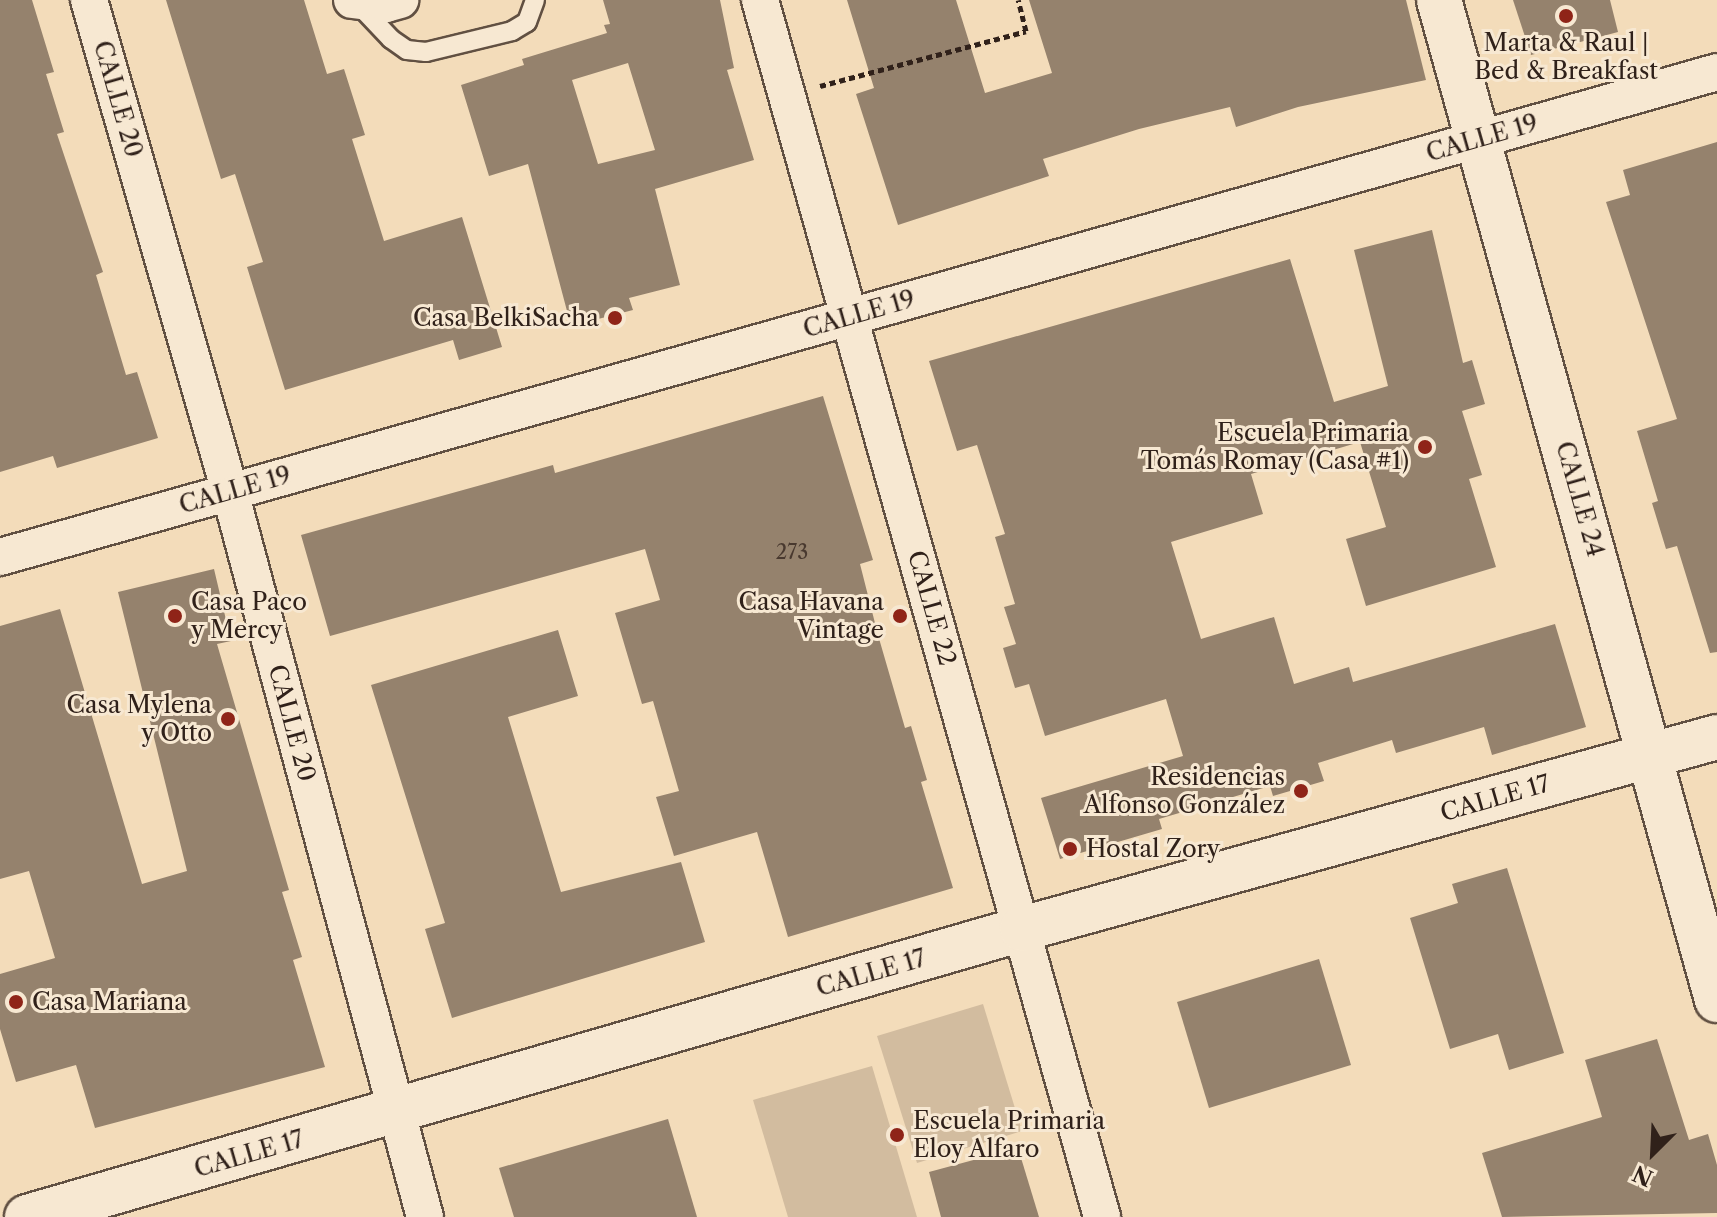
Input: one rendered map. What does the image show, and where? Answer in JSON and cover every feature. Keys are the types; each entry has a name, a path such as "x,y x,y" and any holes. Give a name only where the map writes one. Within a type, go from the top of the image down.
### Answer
{"street":[{"name":"CALLE 20","path":"89,0 230,492 425,1217"},
{"path":"355,2 400,0"},
{"name":"CALLE 22","path":"760,0 1102,1217"},
{"name":"CALLE 24","path":"1439,0 1717,1000"},
{"name":"CALLE 19","path":"0,557 1717,72"},
{"name":"CALLE 17","path":"27,1217 1022,929 1717,737"}],"lane":[{"path":"355,2 391,39 407,50 426,52 512,31 527,22 535,0"}],"path":[{"path":"788,94 1026,31 1018,0"}],"shaded area":[{"path":"983,1004 1022,1131 917,1163 877,1036"},
{"path":"872,1066 917,1217 788,1217 753,1100"}],"building":[{"path":"0,0 32,0 54,72 46,74 64,132 57,134 103,272 96,275 126,375 137,372 158,438 57,468 53,456 0,472"},
{"path":"166,0 304,0 327,74 344,69 365,135 352,139 384,241 462,217 502,347 459,360 453,340 285,390 247,267 263,262 235,174 221,179"},
{"path":"603,0 720,0 734,68 727,70 754,160 655,189 680,285 629,298 633,310 571,326 528,164 489,176 461,85 524,65 522,59 607,33 604,25 610,24","holes":["628,63 655,150 598,164 572,80"]},
{"path":"847,0 956,0 985,93 1052,73 1029,0 1406,0 1426,80 1298,107 1236,127 1230,107 1139,129 1043,159 1049,176 898,225 856,94 874,88"},
{"name":"Marta & Raul | Bed & Breakfast","path":"1513,0 1610,0 1618,32 1531,55"},
{"path":"1717,142 1717,652 1710,653 1677,546 1666,549 1652,503 1658,501 1637,431 1677,419 1606,202 1630,195 1623,170"},
{"path":"1432,230 1463,363 1472,360 1485,404 1462,411 1482,475 1469,479 1496,567 1366,606 1346,539 1386,527 1360,442 1251,474 1263,514 1171,542 1201,639 1274,617 1294,684 1349,667 1353,682 1555,624 1586,727 1492,755 1484,727 1396,753 1392,740 1318,763 1324,781 1273,796 1270,786 1159,819 1162,829 1060,859 1041,798 1183,756 1166,699 1045,736 1029,684 1015,688 1003,648 1016,644 1004,607 1015,604 995,537 1005,534 977,445 957,451 929,361 1290,259 1334,402 1388,386 1354,250"},
{"path":"823,396 873,560 860,564 878,635 905,728 911,726 927,780 921,782 953,888 788,937 757,832 674,856 656,797 679,791 653,701 642,704 615,613 660,600 645,549 330,636 301,535 553,465 555,473"},
{"path":"214,569 231,641 217,644 289,890 282,892 302,957 293,960 325,1067 95,1128 76,1065 16,1082 0,1029 0,974 55,958 29,871 0,879 0,626 60,609 142,884 187,871 118,592"},
{"path":"558,630 578,696 508,717 561,892 681,862 705,942 452,1018 425,929 445,923 371,685"},
{"path":"1507,868 1564,1053 1509,1070 1498,1034 1450,1049 1410,918 1458,903 1452,884"},
{"path":"1319,959 1351,1065 1209,1108 1177,1002"},
{"path":"1657,1039 1689,1140 1708,1134 1717,1165 1717,1213 1502,1217 1482,1153 1602,1117 1585,1060"},
{"path":"668,1119 697,1217 514,1217 499,1168"},
{"path":"1018,1148 1039,1217 941,1217 929,1172"}],"place":[{"name":"Marta & Raul | Bed & Breakfast","path":"1566,16"},
{"name":"Casa BelkiSacha","path":"615,318"},
{"name":"Escuela Primaria Tomás Romay (Casa #1)","path":"1425,447"},
{"name":"Casa Paco y Mercy","path":"175,616"},
{"name":"Casa Havana Vintage","path":"900,616"},
{"name":"Casa Mylena y Otto","path":"228,719"},
{"name":"Residencias Alfonso González","path":"1301,791"},
{"name":"Hostal Zory","path":"1070,849"},
{"name":"Casa Mariana","path":"16,1002"},
{"name":"Escuela Primaria Eloy Alfaro","path":"897,1135"}]}
